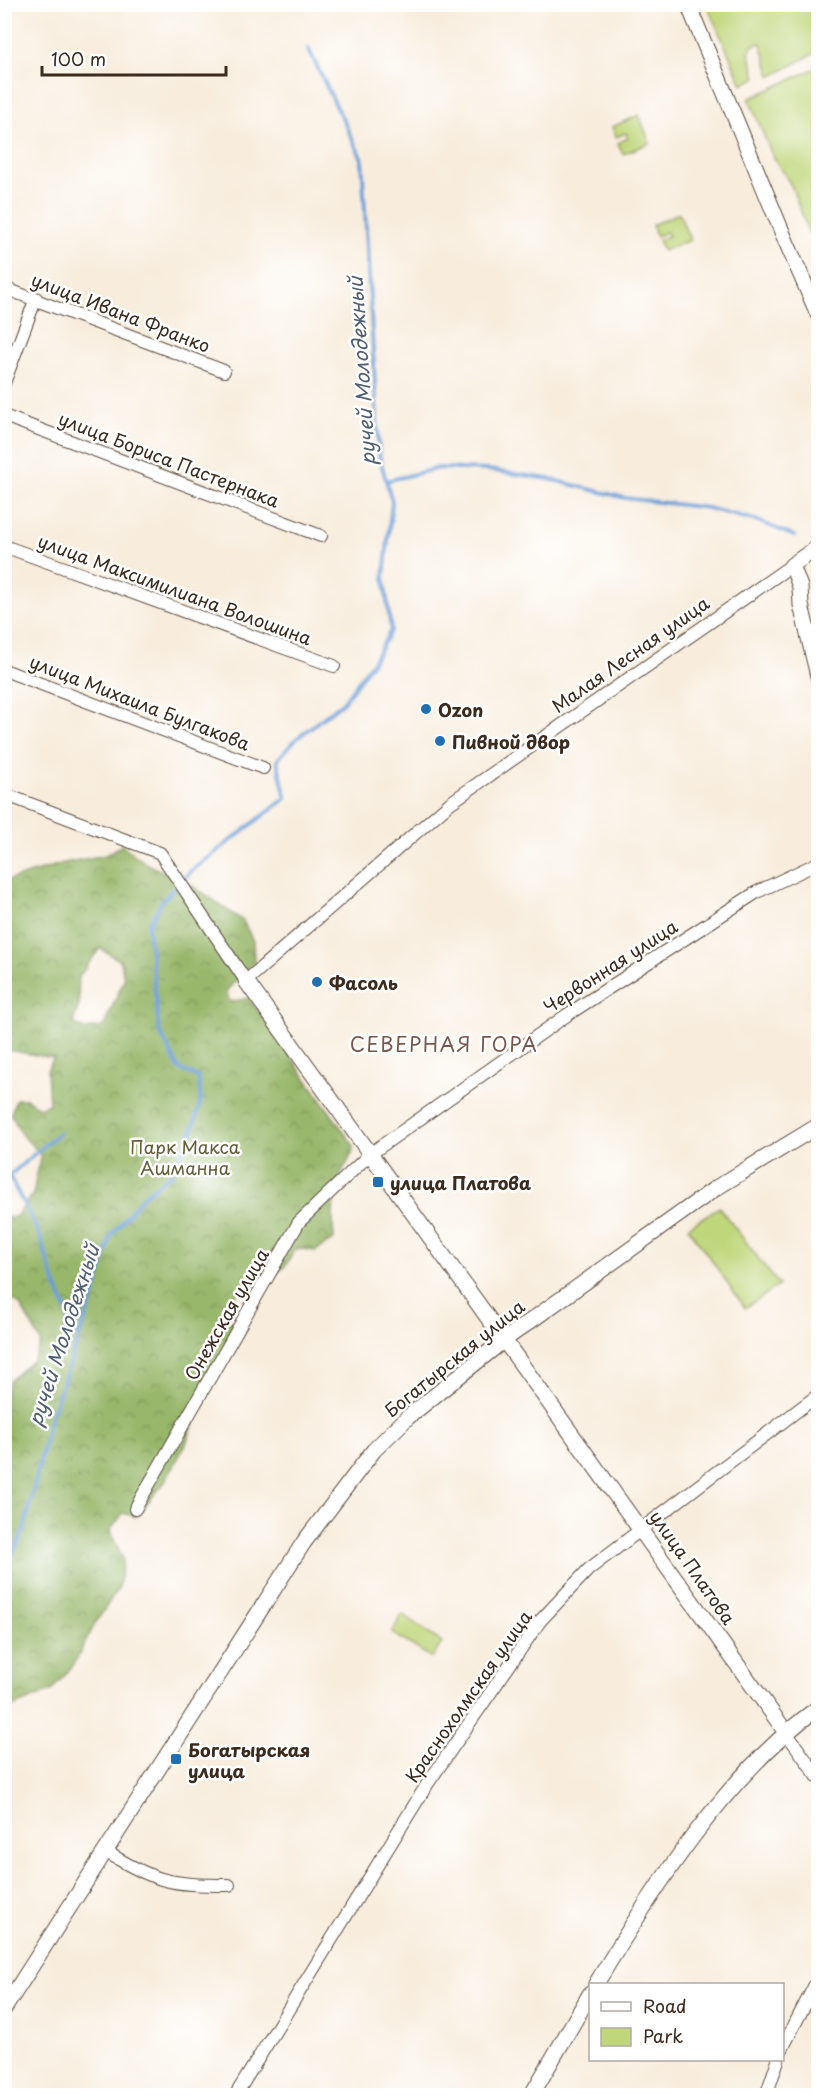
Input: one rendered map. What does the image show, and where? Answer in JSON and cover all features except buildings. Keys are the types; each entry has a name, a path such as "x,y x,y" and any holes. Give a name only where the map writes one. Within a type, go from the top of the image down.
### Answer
{"street":[{"path":"688,4 784,239 819,314"},
{"name":"улица Ивана Франко","path":"4,288 36,298 224,371"},
{"path":"4,383 36,298"},
{"name":"улица Бориса Пастернака","path":"4,416 321,536"},
{"name":"улица Максимилиана Волошина","path":"4,546 334,666"},
{"name":"Малая Лесная улица","path":"246,981 450,803 819,547"},
{"path":"792,565 800,587 801,605 819,676"},
{"name":"улица Михаила Булгакова","path":"4,670 262,768"},
{"name":"улица Платова","path":"4,794 160,853 246,981 819,1777"},
{"name":"Червонная улица","path":"370,1154 567,1015 757,892 819,863"},
{"name":"Богатырская улица","path":"4,2010 304,1542 374,1450 408,1417 504,1340 716,1188 819,1126"},
{"name":"Онежская улица","path":"135,1509 299,1222 370,1154"},
{"name":"Краснохолмская улица","path":"235,2096 428,1784 540,1621 589,1569 819,1395"},
{"path":"597,1983 702,1823 785,1731 819,1708"},
{"path":"105,1851 141,1874 178,1885 229,1885"},
{"path":"784,2047 819,1979"},
{"path":"531,2096 589,1998"},
{"path":"766,2096 778,2061"}],"green space":[{"path":"707,5 818,5 818,51 771,77 761,43 753,45 749,52 756,78 742,84"},
{"path":"818,67 818,228 809,233 791,185 772,155 749,99"},
{"path":"639,115 650,143 623,154 618,143 628,138 626,133 616,137 612,127"},
{"path":"679,213 690,240 663,251 658,240 669,236 667,232 656,236 652,225"},
{"name":"Парк Макса Ашманна","path":"122,845 147,864 196,888 243,921 253,941 254,962 226,991 230,1002 249,998 354,1146 336,1187 333,1214 334,1239 315,1251 297,1248 283,1268 240,1291 229,1306 226,1318 244,1331 203,1400 185,1446 163,1484 136,1517 123,1513 110,1531 123,1560 119,1587 96,1622 74,1664 51,1691 5,1710 5,1398 9,1381 33,1360 41,1342 20,1305 5,1293 5,1216 16,1217 33,1194 41,1154 21,1134 11,1114 16,1099 27,1099 39,1108 49,1104 47,1070 54,1058 7,1050 5,1042 5,895 9,880 64,863 106,855","holes":["100,948 121,961 124,980 103,1027 84,1029 73,1023 79,1004 78,978"]},
{"path":"719,1207 779,1285 745,1308 688,1227"},
{"path":"402,1614 442,1643 432,1658 392,1633"}],"waterway":[{"name":"ручей Молодежный","path":"4,1573 24,1530 49,1422 96,1289 111,1236 143,1196 172,1173 192,1132 201,1100 198,1077 179,1069 159,1030 148,926 162,901 191,871 286,798 277,760 296,739 343,702 374,660 391,630 384,577 392,502 379,455 362,159 308,48"},
{"path":"386,481 439,468 488,470 549,479 625,498 707,508 758,521 794,536"},
{"path":"4,1180 59,1133"},
{"path":"4,1166 39,1233 55,1283 78,1338"},
{"name":"ручей Молодежный","path":"4,1646 12,1680 4,1691"}],"place":[{"name":"Ozon","path":"426,709"},
{"name":"Пивной двор","path":"440,741"},
{"name":"Фасоль","path":"317,982"},
{"name":"улица Платова","path":"378,1182"},
{"name":"Богатырская улица","path":"176,1759"}],"district":[{"name":"СЕВЕРНАЯ ГОРА","path":"444,1044"}]}
